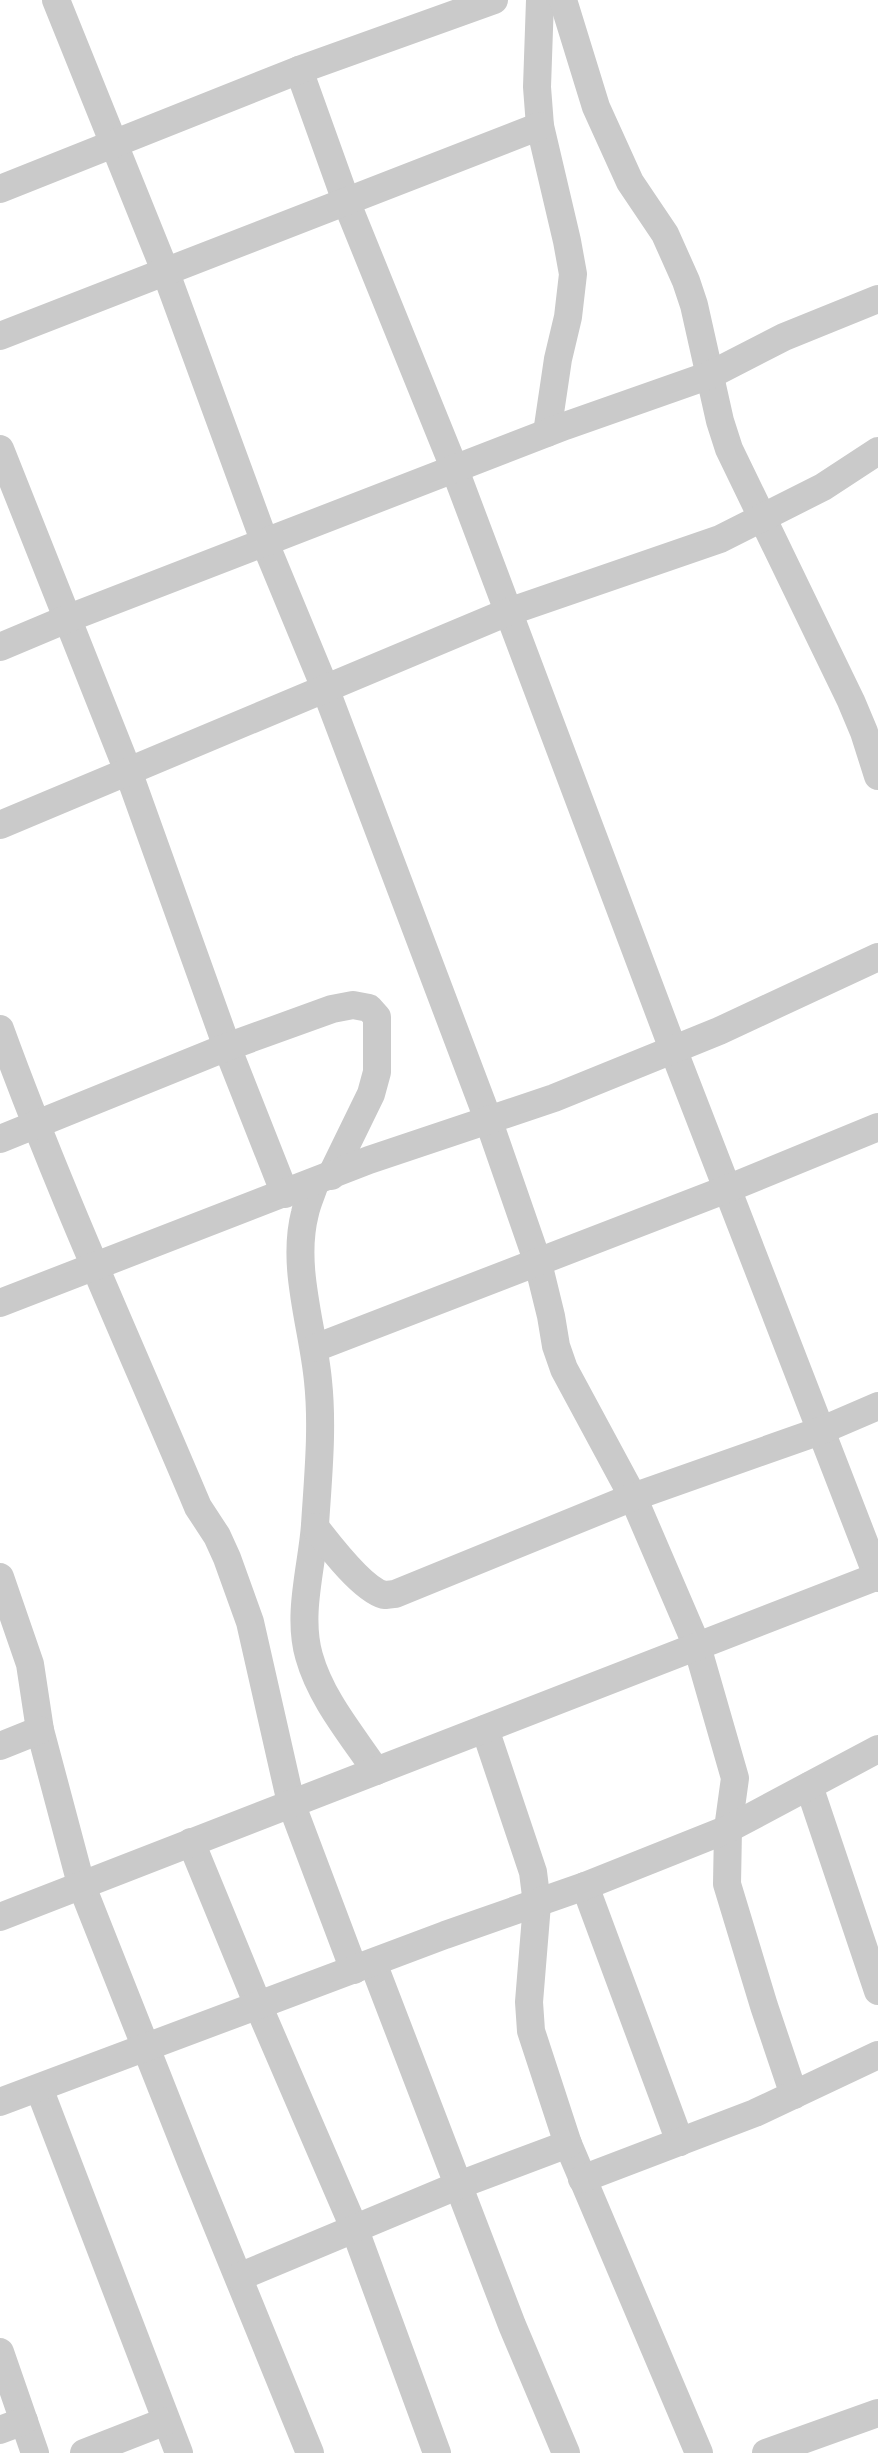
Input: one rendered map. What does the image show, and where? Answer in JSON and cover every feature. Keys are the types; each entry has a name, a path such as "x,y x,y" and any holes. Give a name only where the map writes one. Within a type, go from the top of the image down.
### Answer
{"street":[{"path":"56,0 166,272 265,543 325,688 488,1119 538,1262 556,1346 564,1369 633,1497 697,1646 735,1778 728,1829 727,1884 794,2095"},
{"path":"0,189 299,70 494,0"},
{"path":"540,0 537,87 540,126 573,274 547,433"},
{"path":"563,0 596,107 631,182 665,234 686,281 729,449 851,701 878,776"},
{"path":"0,1917 878,1577 673,1049 455,470 346,201 299,70"},
{"path":"0,336 540,126"},
{"path":"0,647 547,433 710,375 784,337 878,299"},
{"path":"0,449 128,771 226,1047 285,1194"},
{"path":"0,825 508,612 720,538 823,487 878,451"},
{"path":"0,1303 369,1160 554,1098 719,1031 878,957"},
{"path":"0,1139 226,1047 332,1009 353,1005 369,1008 377,1017 377,1072 372,1094 304,1213 301,1241 302,1273 315,1348 318,1385 319,1456 315,1527 305,1611 308,1654 317,1680 376,1771"},
{"path":"0,1029 35,1125 95,1267 198,1507 227,1558 250,1622 291,1803 459,2186 512,2326 566,2453"},
{"path":"315,1348 727,1189 878,1127"},
{"path":"315,1527 349,1568 372,1588 384,1595 395,1594 633,1497 820,1431 878,1406"},
{"path":"0,1577 30,1664 40,1730 81,1884 310,2453"},
{"path":"485,1729 533,1872 537,1904 529,2002 531,2031 568,2144 699,2453"},
{"path":"0,1746 40,1730"},
{"path":"0,2102 445,1935 585,1886 728,1829 878,1749"},
{"path":"809,1786 878,1991"},
{"path":"191,1842 355,2230 437,2453"},
{"path":"585,1886 680,2142"},
{"path":"582,2179 794,2095 878,2055"},
{"path":"39,2088 179,2453"},
{"path":"239,2277 568,2144"},
{"path":"0,2351 12,2426 35,2453"},
{"path":"773,2452 878,2413"},
{"path":"84,2453 166,2421"}]}
